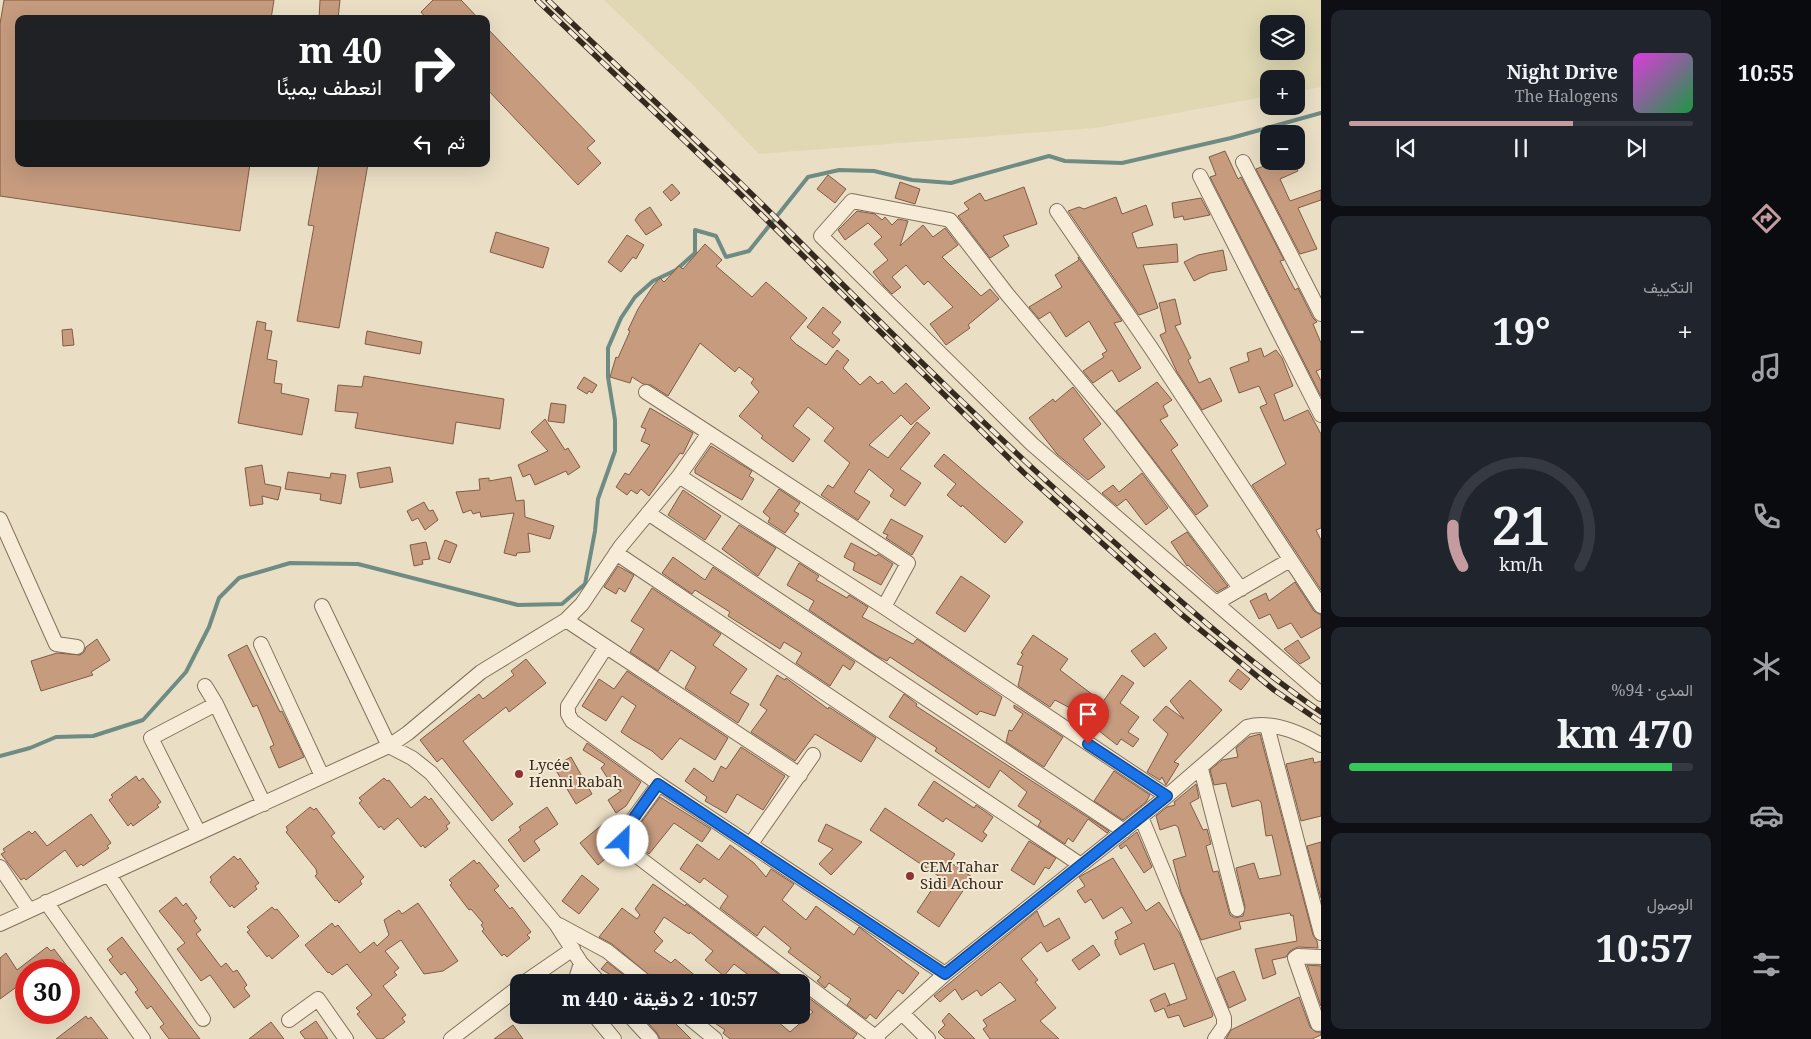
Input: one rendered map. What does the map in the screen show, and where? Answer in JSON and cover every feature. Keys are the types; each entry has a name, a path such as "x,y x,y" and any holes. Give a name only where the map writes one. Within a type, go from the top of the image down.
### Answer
{"street":[{"path":"1243,162 1321,314"},
{"path":"1200,176 1321,415"},
{"path":"1241,589 1116,424 1007,294 950,220 852,201 821,236 1032,444 1216,604 1319,690"},
{"path":"1058,211 1321,606"},
{"path":"646,392 908,563 884,607"},
{"path":"0,924 46,902 109,876 389,746 481,672 566,620 582,604 616,553 679,476 709,434"},
{"path":"679,476 884,607 1167,796"},
{"path":"648,512 1124,831"},
{"path":"0,518 56,644 78,647"},
{"path":"616,553 1081,865"},
{"path":"1216,604 1290,560"},
{"path":"322,606 389,746 412,758 431,773 556,924 581,963 591,974"},
{"path":"566,620 800,775"},
{"path":"261,644 322,776"},
{"path":"606,647 568,706 568,714 572,721 658,784 945,974"},
{"path":"205,686 216,704 264,804"},
{"path":"199,833 151,738 216,704"},
{"path":"658,784 623,833 625,847 875,1038 945,974 1167,796 1247,727 1255,725 1287,729 1321,745"},
{"path":"1267,726 1321,933"},
{"path":"750,846 813,755"},
{"path":"1200,769 1237,909"},
{"path":"1141,817 1224,1018 1224,1026 1215,1039"},
{"path":"0,867 29,910"},
{"path":"109,876 204,1019"},
{"path":"46,902 143,1039"},
{"path":"556,924 607,951 636,974"},
{"path":"537,974 573,949"},
{"path":"1318,1024 1295,958 1298,956 1321,957"},
{"path":"578,974 581,963"},
{"path":"451,1039 510,994"},
{"path":"289,1020 318,998 346,1039"},
{"path":"902,1013 928,1039"},
{"path":"602,1024 614,1039"},
{"path":"638,1024 652,1039"},
{"path":"697,1024 716,1039"}],"shaded area":[{"path":"604,0 1321,0 1321,87 1305,90 1305,70 1260,70 1260,98 1095,128 759,154 690,82"}],"building":[{"path":"4,0 274,0 272,15 15,15 15,167 250,167 240,231 0,196 0,24"},
{"path":"320,0 340,0 338,15 319,15"},
{"path":"433,0 461,0 475,15 424,15 421,12"},
{"path":"490,31 595,141 587,148 601,163 578,185 490,92"},
{"path":"1225,151 1238,179 1241,177 1284,260 1280,261 1295,290 1298,288 1313,318 1317,322 1313,324 1321,343 1321,369 1316,371 1321,381 1321,396 1210,177 1216,175 1209,157"},
{"path":"318,167 367,167 339,328 297,321 314,226 308,225"},
{"path":"1260,167 1260,170 1298,170 1280,179 1290,201 1321,190 1321,200 1298,208 1317,249 1300,254 1256,169"},
{"path":"828,175 846,189 835,203 817,189"},
{"path":"900,182 920,189 915,204 895,198"},
{"path":"672,184 680,193 671,201 663,192"},
{"path":"1024,187 1037,224 1003,236 1009,246 990,258 958,216 969,209 964,203 980,193 985,201"},
{"path":"1116,197 1122,214 1146,205 1153,225 1132,233 1137,248 1177,244 1178,262 1143,265 1158,308 1139,315 1068,211 1079,207 1084,209"},
{"path":"1201,198 1210,215 1184,220 1183,216 1174,218 1172,203"},
{"path":"650,207 662,225 646,235 635,220 639,214"},
{"path":"857,211 875,214 882,220 885,217 892,225 898,219 908,221 900,246 923,225 933,237 945,228 958,245 942,257 981,296 990,289 999,299 968,325 970,328 946,345 930,324 953,307 928,281 924,285 906,265 892,277 901,287 892,294 884,286 873,272 888,260 874,244 882,237 868,223 845,240 838,230"},
{"path":"496,232 549,248 543,268 490,252"},
{"path":"627,235 644,245 636,259 633,257 621,272 608,262"},
{"path":"705,244 722,260 716,266 752,297 766,282 807,318 790,338 796,344 826,365 837,350 849,360 843,368 860,385 870,376 878,384 882,381 894,394 906,383 930,408 911,425 901,415 869,445 888,458 917,422 930,433 900,469 921,483 905,506 890,496 894,490 869,469 854,492 870,502 858,520 821,495 828,485 833,488 850,463 824,441 834,428 808,407 793,426 810,439 793,462 761,438 763,436 739,416 759,392 751,383 754,379 739,367 735,372 700,343 668,396 651,385 643,384 632,377 630,383 610,377 616,357 618,358 630,331 628,330 638,309 653,286 660,278 664,282 679,266 683,269"},
{"path":"1223,250 1227,270 1210,273 1194,281 1184,262 1198,255"},
{"path":"1078,257 1122,321 1114,323 1141,368 1119,382 1112,370 1093,383 1083,371 1104,357 1102,354 1107,351 1089,321 1066,337 1050,312 1039,319 1029,307 1062,287 1055,275 1079,260"},
{"path":"1175,299 1181,324 1175,326 1191,358 1188,360 1199,383 1210,378 1222,401 1202,410 1177,372 1160,335 1166,332 1159,303"},
{"path":"823,307 841,322 832,333 840,340 833,348 807,327"},
{"path":"257,321 266,323 265,330 272,331 267,359 277,361 274,383 282,384 281,393 309,399 302,435 238,423"},
{"path":"72,329 74,345 63,346 62,330"},
{"path":"367,331 422,342 420,354 365,344"},
{"path":"1261,348 1264,357 1276,350 1282,358 1293,386 1274,394 1284,421 1308,410 1321,434 1321,528 1316,530 1321,540 1321,590 1252,485 1286,464 1260,407 1267,404 1259,386 1239,393 1230,368 1249,361 1247,353"},
{"path":"364,376 504,399 500,429 456,422 453,444 355,428 358,413 335,411 338,385 362,387"},
{"path":"584,377 597,385 592,393 589,391 587,394 577,388"},
{"path":"1157,382 1172,400 1163,406 1168,416 1160,420 1178,445 1171,450 1208,506 1196,515 1116,411"},
{"path":"1073,387 1101,424 1083,439 1105,467 1088,480 1057,454 1029,418 1053,399 1055,402"},
{"path":"551,403 566,405 564,423 548,421"},
{"path":"650,408 693,433 683,454 680,453 649,496 641,489 637,494 631,490 627,495 616,487 625,473 629,475 650,445 641,441 646,429 641,427"},
{"path":"545,419 565,450 568,448 580,467 568,475 566,471 535,485 530,474 523,477 518,465 548,451 531,432"},
{"path":"711,446 752,471 749,476 754,479 742,500 695,473 695,469"},
{"path":"944,454 1023,522 1005,543 962,505 961,507 947,495 956,484 934,466"},
{"path":"262,465 265,484 281,487 278,500 262,496 263,504 250,506 245,468"},
{"path":"390,467 393,482 360,488 357,473"},
{"path":"288,472 330,478 331,473 346,475 341,504 320,500 321,494 285,489"},
{"path":"1142,473 1168,508 1146,525 1126,499 1117,506 1102,493 1113,485 1119,492"},
{"path":"511,477 516,501 524,500 525,517 554,526 550,539 528,533 530,552 517,553 516,556 504,553 514,513 481,517 480,512 473,514 471,510 463,513 456,492 480,490 479,479 489,478 489,481"},
{"path":"779,489 800,503 794,511 799,514 785,533 768,522 770,518 763,512"},
{"path":"683,490 721,516 705,540 668,515"},
{"path":"424,502 429,511 433,510 438,520 425,530 418,518 412,521 407,511"},
{"path":"891,519 923,536 912,555 886,538 888,535 883,533"},
{"path":"739,525 776,548 758,576 722,549"},
{"path":"1187,532 1228,586 1217,592 1187,566 1171,542"},
{"path":"445,540 457,545 450,563 438,559"},
{"path":"426,542 430,559 422,560 423,564 414,566 410,545"},
{"path":"851,543 876,556 878,554 893,564 881,585 853,570 855,563 844,557"},
{"path":"673,557 705,580 713,567 855,662 850,670 843,665 830,686 796,663 802,653 784,642 780,649 728,616 730,612 695,590 692,594 662,573"},
{"path":"799,563 819,576 816,580 847,598 849,595 868,607 862,617 913,644 917,639 1002,697 995,716 980,711 977,715 890,657 887,661 877,656 809,610 814,601 787,585"},
{"path":"618,566 634,575 625,592 619,588 616,594 604,587"},
{"path":"961,576 990,596 965,632 936,613"},
{"path":"1295,582 1314,611 1321,615 1321,627 1301,638 1291,623 1278,629 1270,614 1259,619 1250,601 1266,593 1269,601"},
{"path":"652,588 721,634 713,645 747,669 730,693 749,704 738,723 685,688 696,667 671,650 658,671 630,652 644,629 631,621"},
{"path":"1155,633 1167,648 1144,667 1131,651"},
{"path":"1033,635 1068,659 1060,670 1097,698 1097,710 1122,675 1134,683 1120,703 1139,717 1128,732 1139,739 1133,747 1121,739 1117,745 1089,723 1091,719 1055,700 1050,707 1018,686 1023,666 1017,664 1023,654 1021,653"},
{"path":"97,639 110,660 91,672 93,675 41,691 31,661 57,653 80,655 86,647"},
{"path":"1298,640 1310,658 1300,664 1284,649"},
{"path":"247,645 304,757 279,768 270,747 274,745 257,705 253,707 228,655"},
{"path":"526,659 546,683 509,712 506,707 463,741 513,804 492,821 442,758 437,762 420,740 479,694 483,699 514,675 511,671"},
{"path":"1238,669 1250,679 1241,690 1229,681"},
{"path":"627,671 728,738 715,760 680,738 662,760 652,751 621,732 636,706 622,696 606,721 582,706 599,679 614,689"},
{"path":"777,675 785,680 786,678 828,709 829,707 876,738 861,762 815,734 795,761 751,732 767,710 760,705"},
{"path":"1190,680 1222,710 1174,762 1179,764 1166,785 1162,777 1160,780 1147,772 1168,734 1153,720 1166,706 1184,719 1170,701"},
{"path":"904,694 917,704 916,706 1109,831 1107,833 1088,819 1073,842 1068,838 1065,844 1038,826 1041,821 1018,806 1027,792 1000,770 989,788 935,751 937,748 889,717"},
{"path":"1014,705 1063,737 1044,767 1006,742 1009,730 1012,731 1023,714 1014,708"},
{"path":"1260,734 1318,948 1298,947 1290,951 1286,957 1272,960 1276,974 1263,979 1255,949 1297,941 1293,915 1291,916 1290,913 1239,922 1241,929 1201,940 1181,892 1173,860 1186,856 1178,827 1175,825 1160,830 1156,816 1167,807 1175,805 1174,802 1196,784 1199,798 1190,803 1203,830 1207,829 1211,844 1206,846 1213,872 1218,871 1230,915 1235,918 1243,916 1245,907 1236,868 1254,863 1259,879 1281,875 1272,835 1266,836 1261,802 1258,800 1232,807 1226,783 1214,785 1210,770 1222,760 1238,757 1236,748 1249,737"},
{"path":"587,743 641,782 626,806 616,813 608,800 621,791 612,785 601,768 605,764 583,750"},
{"path":"741,747 785,776 763,810 737,794 726,813 705,801 707,797 685,781 694,768 713,782 721,766 726,769"},
{"path":"571,757 592,794 576,804 554,767"},
{"path":"1313,758 1314,763 1321,761 1321,816 1301,821 1286,764"},
{"path":"1114,771 1150,795 1146,802 1123,820 1094,801"},
{"path":"136,776 139,781 143,778 161,802 157,805 159,807 133,826 131,823 128,826 109,800 113,797 111,795"},
{"path":"384,778 387,781 389,780 411,808 425,796 429,800 431,798 450,823 446,826 448,829 425,848 423,845 421,847 398,818 384,830 381,826 379,828 359,803 362,801 359,798"},
{"path":"934,781 974,808 976,805 993,817 983,832 987,835 982,842 946,818 943,822 918,805"},
{"path":"660,797 711,829 702,842 674,823 649,854 641,848 632,835"},
{"path":"310,807 314,810 316,808 335,833 331,836 364,877 360,881 362,884 339,903 337,900 335,901 315,876 317,874 316,869 286,832 288,830 286,827"},
{"path":"547,807 558,824 534,841 540,850 524,862 508,840 521,830 519,827"},
{"path":"885,808 955,854 950,862 972,877 939,927 917,912 940,877 870,830"},
{"path":"91,814 111,843 107,846 109,848 83,866 81,864 77,867 65,850 26,880 24,878 21,880 1,854 5,852 3,849 29,831 32,834 35,831 47,846"},
{"path":"603,824 615,839 617,849 598,865 580,843"},
{"path":"826,824 862,842 831,875 819,864 833,849 818,841"},
{"path":"1137,832 1152,867 1144,873 1126,845 1121,849 1119,846"},
{"path":"1029,841 1056,858 1049,869 1045,867 1034,885 1011,870"},
{"path":"1321,842 1321,898 1307,846"},
{"path":"697,844 719,860 730,845 754,863 766,877 771,869 794,884 782,900 806,920 816,906 854,935 859,927 919,973 903,994 898,990 876,1019 870,1014 866,1019 847,1005 851,999 829,983 825,988 817,981 821,977 788,952 791,948 764,926 757,936 720,908 728,896 704,878 700,883 680,869"},
{"path":"234,856 238,860 240,858 259,883 255,886 257,889 234,908 232,905 230,907 210,882 212,880 210,877"},
{"path":"1113,858 1146,911 1159,902 1180,934 1213,1015 1212,1017 1184,1027 1179,1015 1168,1018 1164,1008 1155,1012 1150,1000 1165,993 1170,1005 1187,999 1174,963 1154,970 1144,943 1120,955 1115,944 1115,940 1118,939 1115,932 1132,923 1122,907 1103,919 1091,899 1085,903 1077,891 1085,886 1079,877"},
{"path":"474,860 477,864 479,862 499,886 494,890 510,909 512,907 531,932 527,935 530,938 507,957 504,954 502,956 482,931 484,929 481,925 483,923 471,909 469,910 450,885 452,883 449,880"},
{"path":"582,875 599,889 579,914 562,901"},
{"path":"653,884 685,906 686,904 778,974 747,974 734,964 726,974 722,974 705,960 713,951 690,932 689,934 664,917 654,932 663,941 654,951 671,963 675,959 693,974 648,974 612,944 599,937 622,908 637,919 640,915 635,909"},
{"path":"176,897 183,906 186,903 197,918 194,921 201,930 196,934 221,967 226,963 233,972 237,970 247,985 244,988 250,996 234,1008 210,975 201,981 177,949 185,943 159,911"},
{"path":"418,903 458,961 443,971 424,974 401,940 385,951 399,968 394,972 397,975 383,986 406,1015 402,1018 405,1022 383,1039 377,1039 357,1014 360,1012 356,1008 372,995 347,964 332,975 328,973 305,945 332,923 335,927 338,925 360,953 374,942 377,946 389,935 384,920 399,910 402,914"},
{"path":"272,907 275,910 277,909 299,936 272,959 269,955 267,957 247,932 250,930 247,927"},
{"path":"1037,911 1044,927 1059,918 1070,938 1047,952 1041,942 1021,959 1038,980 1035,982 1056,1008 1040,1021 1059,1039 990,1039 983,1029 987,1026 983,1020 1016,1000 1000,982 981,996 977,990 962,1000 955,989 940,1002 934,996"},
{"path":"122,937 200,1039 169,1039 160,1027 164,1024 151,1006 147,1009 135,992 138,990 125,972 121,975 109,960 113,957 107,949"},
{"path":"1093,945 1100,955 1079,970 1072,960"},
{"path":"47,947 51,951 54,949 62,959 31,959"},
{"path":"6,953 15,967 15,988 0,999 0,958"},
{"path":"607,962 623,974 609,974 601,969"},
{"path":"1307,965 1321,966 1321,1006"},
{"path":"1234,971 1246,1000 1229,1008 1217,978"},
{"path":"1299,997 1310,1027 1316,1032 1321,1032 1321,1035 1312,1039 1226,1039 1231,1030"},
{"path":"810,999 857,1034 853,1039 730,1039 723,1033 725,1030 716,1024 781,1024 790,1032 799,1024 810,1024 810,1015 813,1012 810,1010"},
{"path":"949,1013 975,1039 945,1039 938,1032 945,1025 942,1021"},
{"path":"86,1016 88,1019 91,1017 108,1039 56,1039 76,1024 80,1024 80,1021"},
{"path":"316,1021 328,1039 305,1039 300,1032"},
{"path":"271,1022 284,1039 249,1039"},
{"path":"649,1024 676,1024 691,1039 660,1039"},
{"path":"513,1025 523,1039 494,1039"}],"waterway":[{"path":"0,756 30,748 56,737 93,736 143,720 186,672 209,627 219,598 239,578 290,563 358,564 518,605 562,604 585,584 595,531 598,499 615,451 615,420 608,377 608,348 621,318 635,297 653,281 676,270 695,253 695,230 716,236 726,257 749,251 808,177 839,170 874,171 912,180 951,183 1049,156 1065,161 1122,163 1231,138 1321,113"}],"railway":[{"path":"537,0 730,184 1024,473 1181,614 1274,690 1321,722"},
{"path":"548,0 732,175 990,428 1072,504 1214,630 1321,712"}],"place":[{"name":"Lycée Henni Rabah","path":"519,774"},
{"name":"CEM Tahar Sidi Achour","path":"910,876"}],"route":[{"path":"623,841 623,833 658,784 945,974 1167,796 1088,744"}]}
